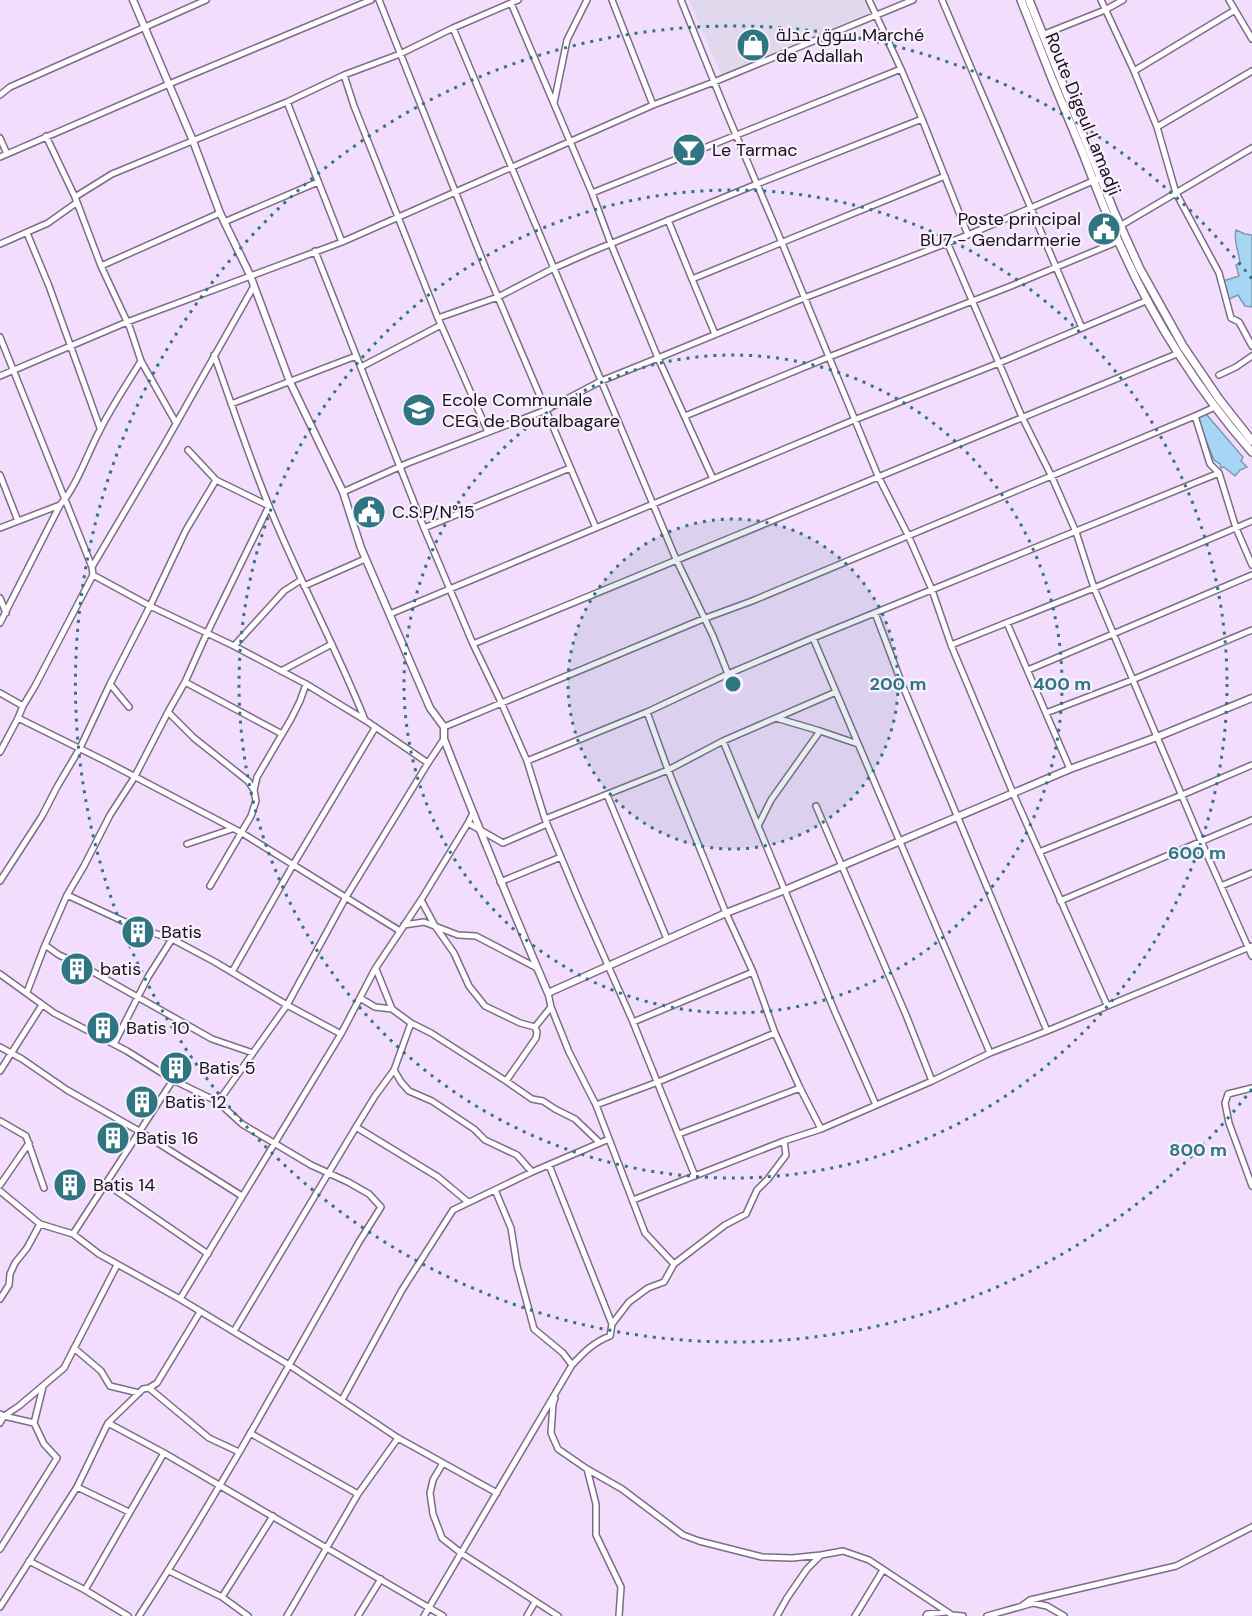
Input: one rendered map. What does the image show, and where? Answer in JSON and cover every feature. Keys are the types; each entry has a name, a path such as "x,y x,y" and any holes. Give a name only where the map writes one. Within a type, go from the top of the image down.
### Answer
{"main road":[{"name":"Route Digeul Lamadji","path":"1021,0 1097,180 1119,241 1148,300 1179,353 1215,407 1252,452"},
{"path":"1029,0 1097,180 1140,269 1183,346 1219,399 1252,441"}],"street":[{"path":"133,0 193,141 220,213 250,275 290,382 343,492 365,559 430,708 444,727 444,739 479,831 548,993 551,1007 569,1052 596,1105 645,1233 674,1264"},
{"path":"0,95 9,87 206,0"},
{"path":"0,157 371,0"},
{"path":"379,0 498,297 596,528"},
{"path":"0,244 48,223 75,200 112,174 287,102 344,75 400,54 518,0"},
{"path":"554,105 567,40 587,0"},
{"path":"612,0 653,105"},
{"path":"681,0 854,420 932,590 951,645 1013,793 1107,1005"},
{"path":"869,0 902,69 968,235"},
{"path":"0,376 127,322 342,242 653,105 913,0"},
{"path":"942,0 1082,328"},
{"path":"1101,0 1157,127 1176,193 1219,273 1231,318 1239,322 1252,346"},
{"path":"1042,35 1106,10 1124,0"},
{"path":"1229,0 1252,39"},
{"path":"511,3 592,193 658,358 713,479"},
{"path":"1134,71 1235,10"},
{"path":"453,28 676,559 728,674"},
{"path":"592,193 902,69"},
{"path":"1157,127 1252,71"},
{"path":"344,75 354,106 438,318 488,432"},
{"path":"287,102 342,242"},
{"path":"438,318 498,297 554,268 668,220 922,119"},
{"path":"46,136 127,322 141,361 176,423"},
{"path":"0,138 7,154"},
{"path":"1120,226 1252,148"},
{"path":"692,279 945,176"},
{"path":"343,492 400,467 546,410 601,381 804,298 968,235 1097,180"},
{"path":"224,222 318,182"},
{"path":"101,266 220,213"},
{"path":"668,220 715,334"},
{"path":"27,233 49,286 100,428"},
{"path":"685,416 1119,241"},
{"path":"947,242 1022,417 1076,532 1094,588 1132,680 1252,956"},
{"path":"315,251 424,528 473,644 527,761 546,821 633,1022 695,1176"},
{"path":"92,567 254,286"},
{"path":"390,614 1148,300"},
{"path":"361,367 441,325"},
{"path":"0,337 92,567 93,575 41,676 22,706 0,752"},
{"path":"473,644 1179,353"},
{"path":"214,355 269,506 365,720"},
{"path":"231,404 356,356"},
{"path":"1219,375 1252,356"},
{"path":"0,623 100,428 141,361"},
{"path":"444,727 1215,407"},
{"path":"1195,416 1210,465 1219,473 1236,528 1252,565"},
{"path":"188,450 216,480 269,506"},
{"path":"424,528 570,468"},
{"path":"527,761 728,674 1219,473"},
{"path":"0,475 18,521"},
{"path":"0,881 42,816 80,748 186,530 216,480"},
{"path":"0,528 60,505"},
{"path":"27,992 68,895 110,815 135,778 185,682 269,506"},
{"path":"951,645 1252,521"},
{"path":"234,646 284,591 365,559"},
{"path":"93,575 306,684 365,720 428,763"},
{"path":"1028,670 1252,575"},
{"path":"0,598 6,613"},
{"path":"875,613 957,818 1047,1031"},
{"path":"1007,623 1070,769"},
{"path":"1046,713 1252,630"},
{"path":"813,639 990,1053"},
{"path":"281,671 332,644"},
{"path":"185,682 282,734"},
{"path":"110,684 129,707"},
{"path":"210,886 251,816 256,801 254,790 256,777 300,701 306,684"},
{"path":"468,823 503,843 546,821 668,770 723,741 836,692"},
{"path":"0,693 22,706"},
{"path":"548,993 726,912 843,866 1070,769 1157,737 1252,698"},
{"path":"647,711 668,770 753,972 775,1033 821,1129"},
{"path":"168,712 194,738 248,781 254,790"},
{"path":"18,718 242,833 400,931"},
{"path":"776,718 820,730 858,744"},
{"path":"232,972 375,728"},
{"path":"758,825 771,800 820,730"},
{"path":"218,1102 287,1005 346,897 444,739"},
{"path":"723,741 876,1105"},
{"path":"1040,852 1252,765"},
{"path":"607,795 667,939"},
{"path":"816,806 932,1081"},
{"path":"180,1299 341,1034 375,969 421,900 473,813"},
{"path":"1060,900 1252,820"},
{"path":"187,844 232,829"},
{"path":"500,882 561,857"},
{"path":"1221,886 1252,873"},
{"path":"68,895 138,928 172,939 341,1034"},
{"path":"421,900 435,926 454,953 470,986 485,1006 520,1023 535,1027"},
{"path":"404,925 424,922 458,935 476,936 537,968"},
{"path":"114,1044 137,998 172,939"},
{"path":"45,945 212,1039 253,1053"},
{"path":"633,1200 784,1141 821,1129 990,1053 1250,947"},
{"path":"375,969 392,1009"},
{"path":"633,1022 753,972"},
{"path":"0,974 42,1005 114,1044 173,1080 218,1102 242,1124 310,1165 369,1194 381,1207 219,1486 139,1616"},
{"path":"360,998 375,1007 392,1009 532,1099 543,1101 575,1119 599,1142"},
{"path":"0,1071 42,1005"},
{"path":"535,1027 551,1007"},
{"path":"234,1331 375,1096 394,1070 411,1023"},
{"path":"506,1081 536,1038 535,1027"},
{"path":"596,1105 775,1033"},
{"path":"0,1047 242,1196"},
{"path":"394,1070 400,1082 409,1091 432,1101 474,1129 485,1140 517,1155 532,1172"},
{"path":"73,1234 173,1080"},
{"path":"679,1134 800,1088"},
{"path":"1252,1088 1228,1094 1225,1103 1229,1123 1252,1186"},
{"path":"0,1121 26,1136 44,1188"},
{"path":"356,1127 438,1178 468,1202"},
{"path":"342,1401 402,1290 453,1210 549,1164 609,1139"},
{"path":"424,1616 572,1365 589,1347 610,1336 612,1324 629,1302 648,1288 664,1282 674,1264 725,1225 746,1214 758,1190 786,1155 784,1141"},
{"path":"0,1185 29,1143"},
{"path":"549,1164 612,1324"},
{"path":"105,1184 208,1254"},
{"path":"495,1190 511,1228 517,1266 534,1329 563,1353 572,1365"},
{"path":"0,1191 40,1224 73,1234 117,1265 180,1299 289,1365 398,1438 497,1492"},
{"path":"0,1299 9,1286 10,1274 15,1263 27,1248 40,1224"},
{"path":"0,1423 2,1415 19,1406 64,1368 117,1265"},
{"path":"0,1607 76,1487 108,1423 143,1389 157,1383 200,1312"},
{"path":"74,1348 101,1371 110,1386 139,1393"},
{"path":"0,1549 57,1458 44,1444 34,1423 43,1386"},
{"path":"148,1388 209,1438 239,1452"},
{"path":"558,1388 553,1404 551,1433 558,1449 622,1489 683,1535 762,1557 792,1558 843,1551 869,1560 946,1612 963,1616"},
{"path":"2,1415 34,1423"},
{"path":"108,1423 164,1453 443,1616"},
{"path":"250,1433 358,1494"},
{"path":"287,1616 358,1494 398,1438"},
{"path":"85,1590 164,1453"},
{"path":"443,1463 433,1480 430,1493 433,1514 442,1538 461,1553 558,1616"},
{"path":"587,1469 596,1504 596,1535 621,1587 619,1616"},
{"path":"76,1487 129,1512"},
{"path":"222,1597 273,1516"},
{"path":"1023,1605 1030,1600 1176,1566 1252,1527"},
{"path":"777,1616 807,1569 821,1555"},
{"path":"29,1561 85,1590 128,1616"},
{"path":"169,1570 222,1597 248,1616"},
{"path":"855,1616 883,1570"},
{"path":"358,1616 381,1579"},
{"path":"527,1616 535,1602"},
{"path":"987,1616 1033,1603 1047,1606 1064,1616"},
{"path":"926,1616 946,1612"}],"shaded area":[{"name":"سوق عدلة Marché de Adallah","path":"689,0 869,0 874,12 722,77"}],"water":[{"path":"1236,230 1252,235 1252,307 1245,306 1238,295 1229,299 1226,296 1227,290 1223,281 1239,276 1236,265 1240,263"},
{"path":"1206,414 1243,457 1241,461 1247,467 1235,476 1224,467 1221,468 1220,464 1214,460 1197,418"}],"place":[{"name":"سوق عدلة Marché de Adallah","path":"753,45"},
{"name":"Le Tarmac","path":"689,150"},
{"name":"Poste principal BU7 - Gendarmerie","path":"1104,229"},
{"name":"Ecole Communale CEG de Boutalbagare","path":"419,410"},
{"name":"C.S.P/N°15","path":"369,512"},
{"name":"Batis","path":"138,932"},
{"name":"batis","path":"77,969"},
{"name":"Batis 10","path":"103,1028"},
{"name":"Batis 5","path":"176,1068"},
{"name":"Batis 12","path":"142,1102"},
{"name":"Batis 16","path":"113,1138"},
{"name":"Batis 14","path":"70,1185"}]}
